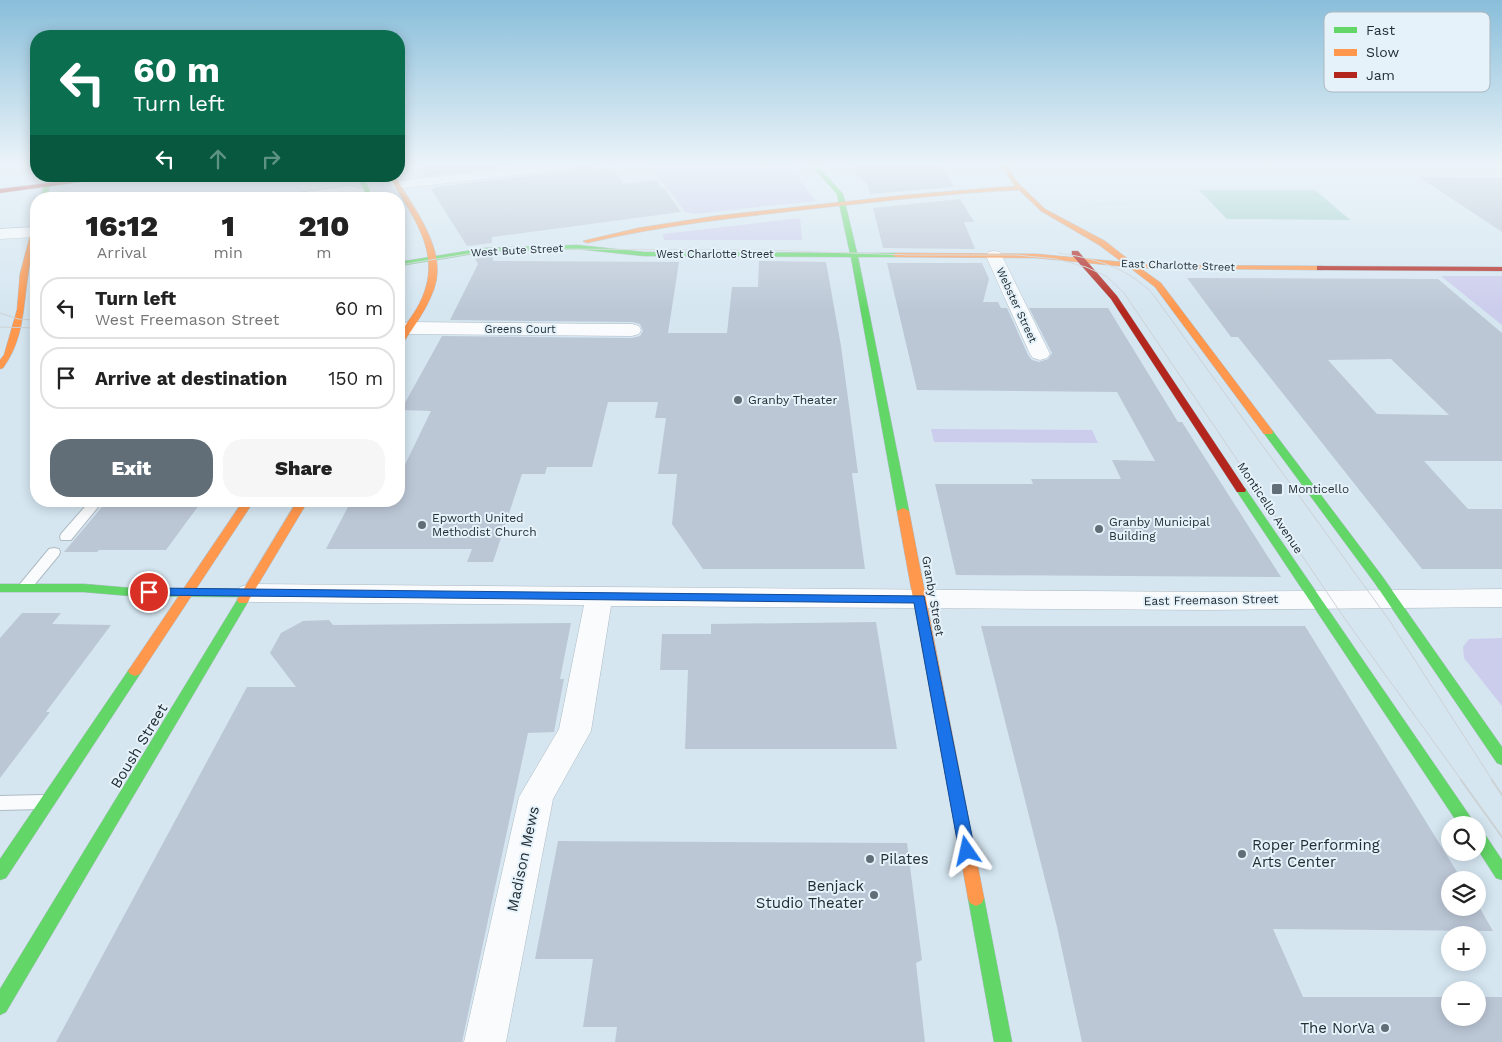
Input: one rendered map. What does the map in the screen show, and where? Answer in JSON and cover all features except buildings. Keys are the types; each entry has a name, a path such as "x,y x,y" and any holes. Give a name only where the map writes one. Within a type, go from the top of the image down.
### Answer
{"street":[{"path":"405,332 429,288 434,270 432,258 413,214"},
{"name":"West Bute Street","path":"405,263 493,249 577,247 595,238 627,231 765,214"},
{"name":"Granby Street","path":"844,214 895,463 1003,1042"},
{"path":"1046,214 1058,231"},
{"path":"1049,214 1102,243 1150,278 1163,292 1392,598 1502,759"},
{"path":"0,234 30,232"},
{"name":"West Charlotte Street","path":"577,247 644,254 853,256"},
{"path":"0,366 8,355 13,332 21,310 24,274 30,252"},
{"name":"East Charlotte Street","path":"853,256 1042,256 1075,252 1119,255 1502,257"},
{"name":"East Charlotte Street","path":"1075,252 1132,265 1502,269"},
{"name":"Monticello Avenue","path":"1075,252 1117,303 1313,599 1462,816"},
{"name":"Webster Street","path":"994,256 1040,354"},
{"name":"Greens Court","path":"405,336 632,330"},
{"path":"0,873 245,507"},
{"name":"Boush Street","path":"0,1006 250,593 300,507"},
{"path":"0,588 84,588 131,592 250,593"},
{"name":"East Freemason Street","path":"250,593 1208,601 1502,598"},
{"name":"Madison Mews","path":"485,1042 536,797 575,731 600,597"},
{"path":"1486,850 1502,874"}],"lane":[{"path":"66,537 92,507"},
{"path":"25,587 54,552"},
{"path":"0,803 48,802"}],"shaded area":[{"path":"1222,214 1343,214 1350,220 1227,219"},
{"path":"800,218 802,240 664,240 663,234"},
{"path":"1441,276 1502,276 1502,325"},
{"path":"931,429 1092,430 1098,443 934,442"},
{"path":"1502,638 1502,706 1464,658 1463,647 1469,639"}],"tram line":[{"path":"405,264 474,253 546,249 763,250 910,255 1017,255 1056,259 1086,267 1106,276 1124,293 1345,619 1462,781"},
{"path":"1058,253 1109,265 1131,276 1152,293 1389,620 1493,781"},
{"path":"0,313 18,319 30,320"},
{"path":"0,327 30,328"},
{"path":"1461,780 1502,837"},
{"path":"1492,780 1502,795"}],"traffic: fast":[{"path":"844,214 862,290 903,511"},
{"path":"405,263 485,250 577,247 644,254 896,255"},
{"path":"1268,432 1378,579 1502,759"},
{"path":"1241,490 1462,816"},
{"path":"0,588 84,588 131,592 250,593"},
{"path":"0,1006 243,600"},
{"path":"0,873 135,671"},
{"path":"1486,850 1502,873"},
{"path":"976,898 1003,1042"}],"traffic: slow":[{"path":"405,334 426,299 433,280 434,271 430,247 414,214"},
{"path":"587,241 664,226 754,214"},
{"path":"1049,214 1102,243 1158,285 1268,432"},
{"path":"0,366 8,355 21,310 24,274 30,251"},
{"path":"896,255 1037,256 1155,267 1320,268"},
{"path":"135,671 245,507"},
{"path":"243,600 299,507"},
{"path":"903,511 976,898"}],"traffic: jam":[{"path":"1075,253 1114,298 1241,490"},
{"path":"1320,268 1502,269"}],"place":[{"name":"Granby Theater","path":"738,400"},
{"name":"Monticello","path":"1277,489"},
{"name":"Epworth United Methodist Church","path":"422,525"},
{"name":"Granby Municipal Building","path":"1099,529"},
{"name":"Roper Performing Arts Center","path":"1242,854"},
{"name":"Pilates","path":"870,859"},
{"name":"Benjack Studio Theater","path":"874,895"},
{"name":"The NorVa","path":"1385,1028"}],"route":[{"path":"149,592 920,599 967,851"}]}
